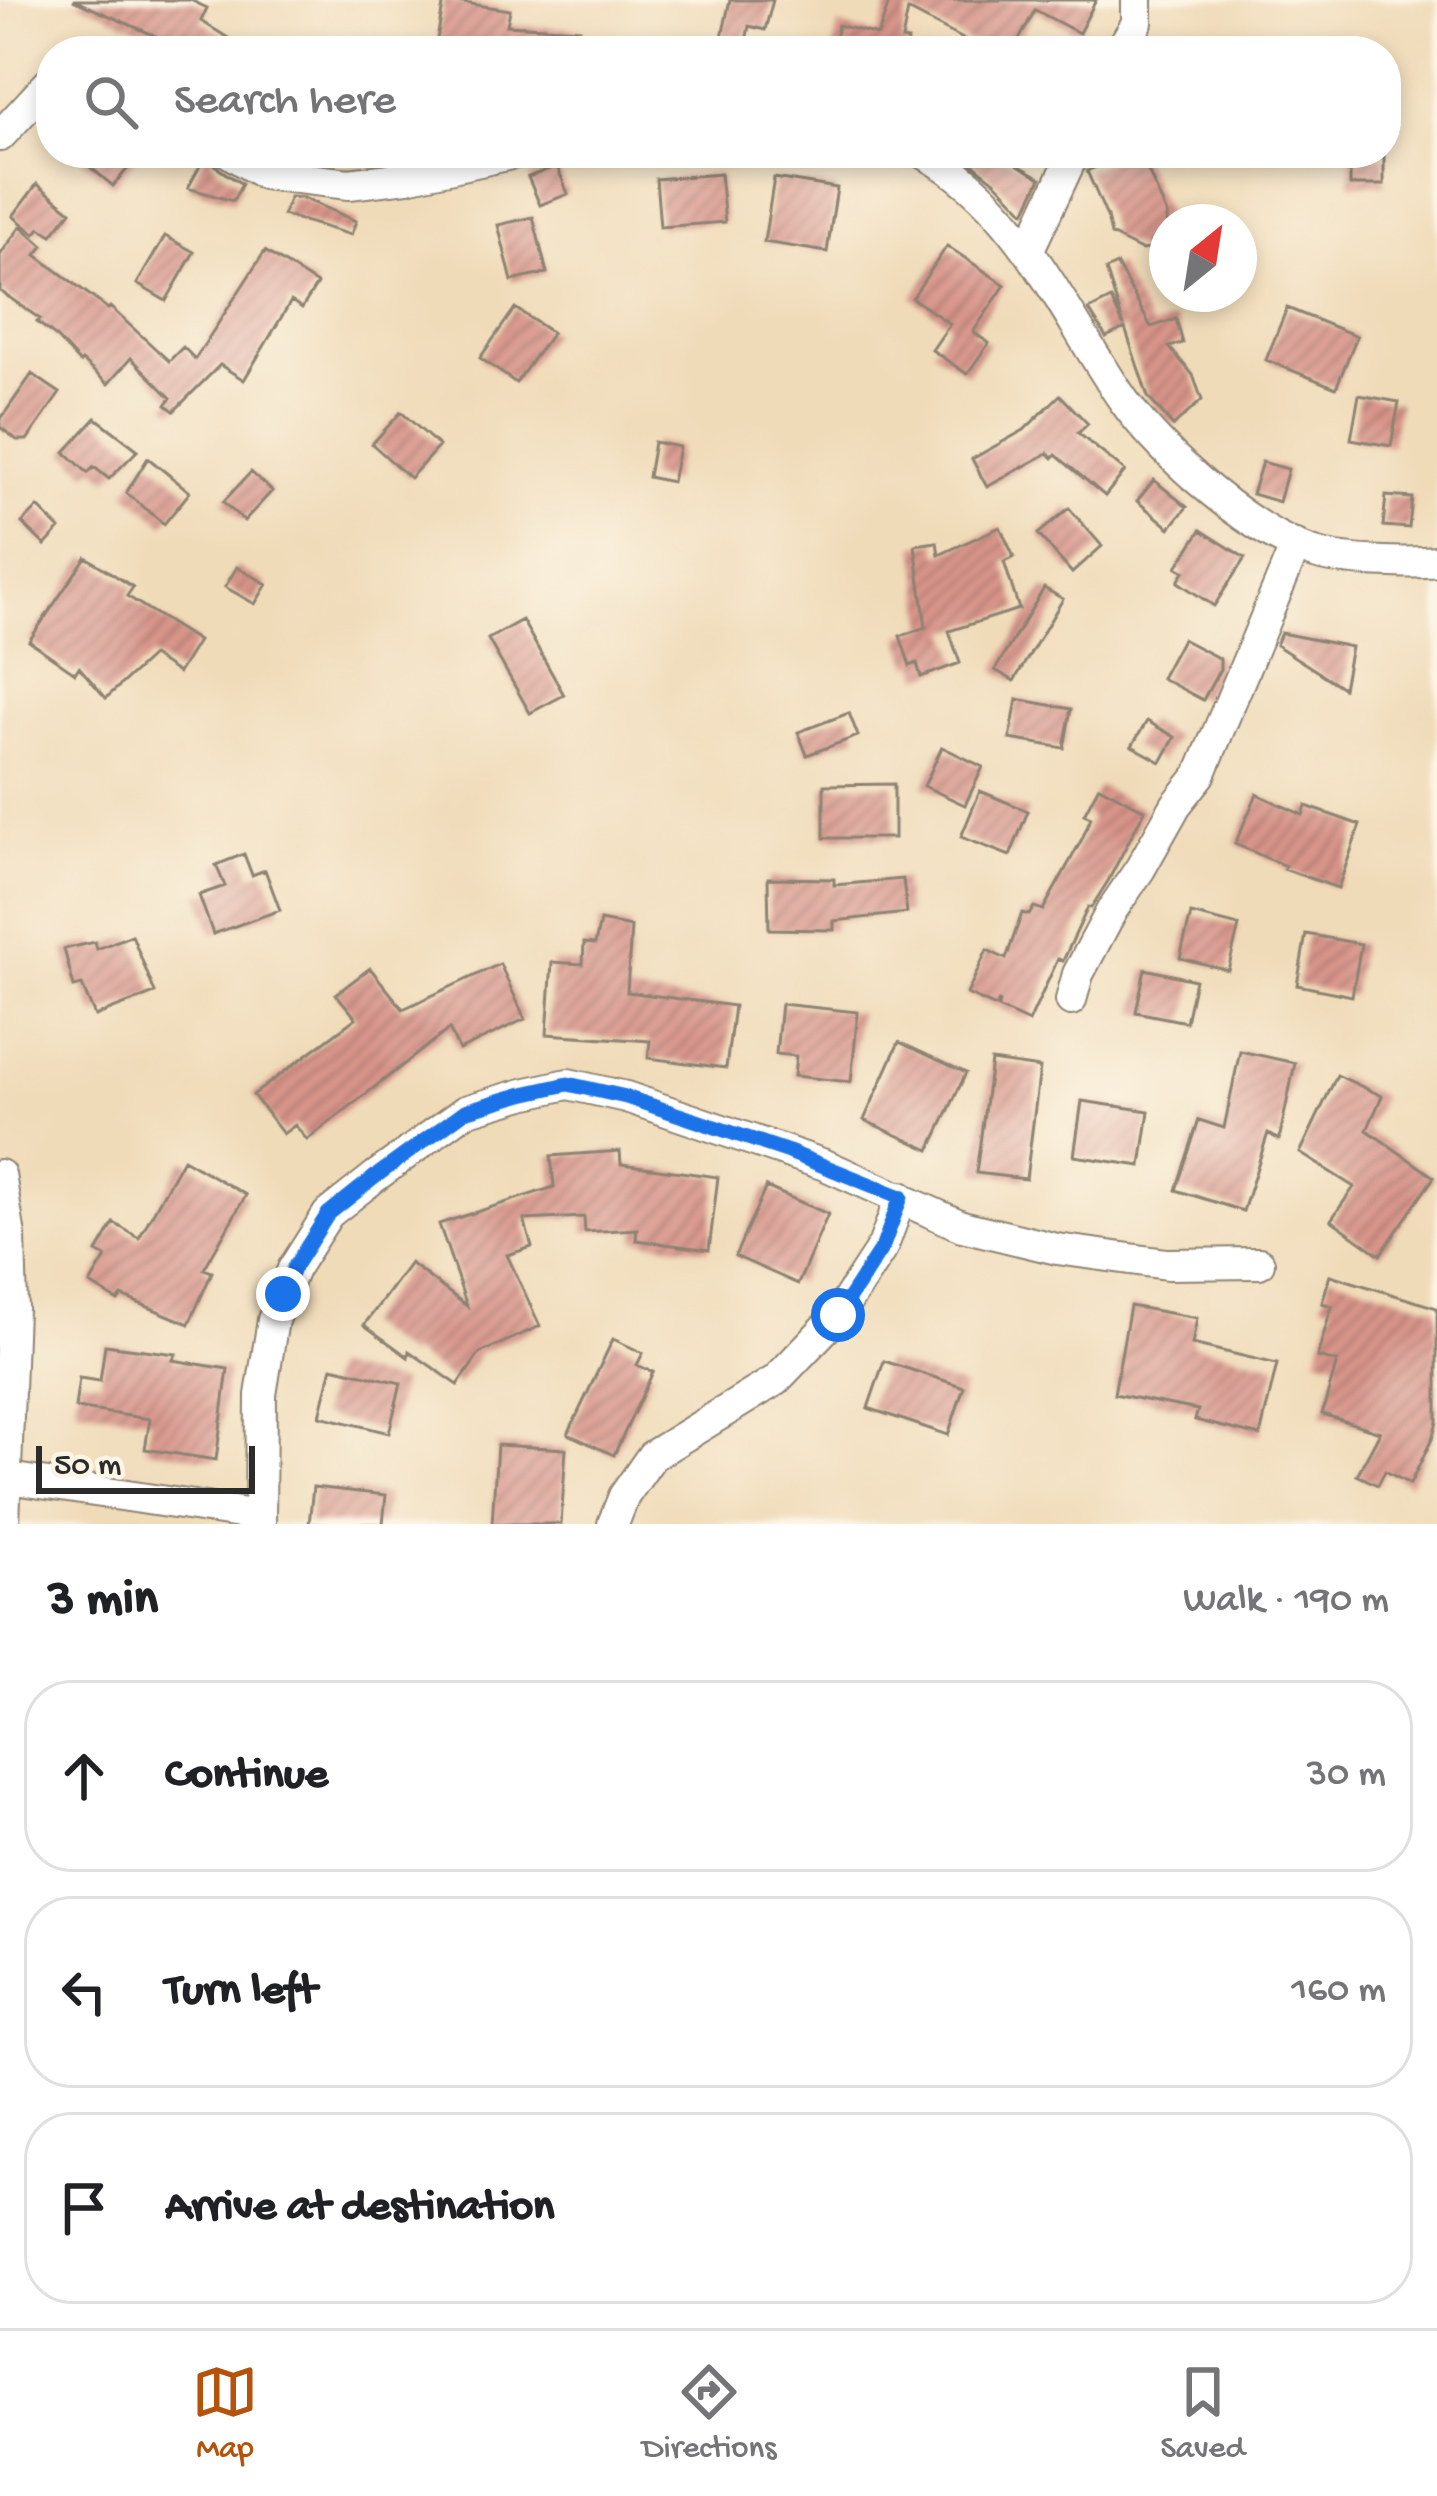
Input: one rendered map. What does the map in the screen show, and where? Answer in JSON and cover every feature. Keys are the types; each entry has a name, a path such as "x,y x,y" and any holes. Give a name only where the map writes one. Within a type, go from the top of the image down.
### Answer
{"street":[{"path":"1129,36 1137,23 1137,0"},
{"path":"0,136 36,96"},
{"path":"254,168 279,178 349,184 448,168"},
{"path":"949,168 967,179 1029,248 1141,422 1215,494 1314,553 1437,561"},
{"path":"1029,248 1067,168"},
{"path":"1071,1000 1078,974 1112,910 1176,805 1200,775 1296,545"},
{"path":"8,1478 260,1520 261,1395 273,1319 293,1269 328,1214 465,1111 568,1084 626,1097 789,1152 962,1226 1057,1249 1167,1264 1259,1263"},
{"path":"0,1175 10,1236 12,1309 4,1524"},
{"path":"613,1524 623,1496 652,1456 776,1380 838,1315 883,1246 901,1197"}],"building":[{"path":"73,0 190,0 207,8 201,21 225,36 156,36"},
{"path":"444,0 510,10 507,25 580,29 580,36 438,36"},
{"path":"730,0 773,0 765,30 749,26 747,36 722,36"},
{"path":"890,0 1096,0 1079,33 1035,10 1021,36 957,36 908,10 903,36 835,36 838,25 878,35"},
{"path":"91,168 128,168 113,186"},
{"path":"199,168 218,168 242,184 233,201 188,188"},
{"path":"558,168 568,194 540,205 528,177"},
{"path":"978,168 1023,168 1041,178 1025,212"},
{"path":"1147,168 1163,204 1149,204 1149,249 1141,250 1111,235 1087,171"},
{"path":"1350,168 1384,168 1384,185 1350,185"},
{"path":"720,174 725,222 660,227 656,179"},
{"path":"774,178 837,188 827,252 764,242"},
{"path":"37,184 71,211 52,235 40,228 35,234 13,216"},
{"path":"290,197 356,221 351,235 283,215"},
{"path":"533,217 547,273 512,281 498,225"},
{"path":"21,226 43,246 36,255 110,307 169,361 183,347 195,359 265,251 317,284 302,308 291,301 244,380 220,365 174,411 166,405 171,398 131,358 108,384 37,322 40,319 0,291 0,255"},
{"path":"165,236 194,252 166,301 137,284"},
{"path":"947,246 1005,285 973,332 989,343 967,374 932,350 950,324 912,298"},
{"path":"1117,265 1151,327 1176,319 1183,343 1169,347 1193,375 1202,400 1173,426 1148,397 1125,328 1106,337 1089,310 1111,299 1124,326 1106,270"},
{"path":"515,308 552,333 516,383 480,358"},
{"path":"1287,308 1357,336 1336,388 1266,360"},
{"path":"32,374 60,393 27,440 17,440 0,427 0,420"},
{"path":"1060,395 1088,424 1078,433 1125,471 1105,496 1048,453 987,487 972,459 1024,430"},
{"path":"1359,395 1399,402 1391,446 1351,439"},
{"path":"401,412 439,446 410,478 372,444"},
{"path":"96,418 138,450 109,479 94,467 88,473 65,452"},
{"path":"654,442 679,447 672,482 648,477"},
{"path":"148,458 190,492 164,524 126,493"},
{"path":"1262,462 1288,469 1279,502 1252,494"},
{"path":"251,472 272,491 244,521 223,502"},
{"path":"1154,480 1187,507 1170,528 1137,501"},
{"path":"1386,496 1412,498 1409,528 1383,526"},
{"path":"38,507 60,529 45,545 22,523"},
{"path":"1069,508 1102,546 1072,573 1038,534"},
{"path":"1000,527 1014,557 1004,562 1019,609 949,631 960,663 921,677 917,663 910,666 900,636 926,627 915,545 937,542 939,555"},
{"path":"1201,530 1245,558 1214,606 1178,582 1184,571 1177,567"},
{"path":"86,557 133,587 127,596 198,641 178,673 152,656 106,698 79,667 75,673 29,641"},
{"path":"237,567 267,584 255,604 225,587"},
{"path":"1044,588 1063,599 1014,681 995,670"},
{"path":"522,620 564,695 530,713 488,639"},
{"path":"1281,633 1351,647 1343,688 1276,645"},
{"path":"1182,639 1220,659 1220,669 1203,700 1161,678"},
{"path":"1017,699 1071,709 1064,748 1010,739"},
{"path":"849,713 858,736 807,755 798,732"},
{"path":"1147,721 1175,737 1161,762 1132,746"},
{"path":"942,747 983,767 965,805 924,786"},
{"path":"894,784 894,838 824,838 824,785"},
{"path":"1099,786 1145,810 1108,881 1088,907 1063,961 1058,959 1029,1022 998,1008 999,1001 996,1007 967,994 987,950 1006,959 1022,913 1029,915 1034,907 1043,910 1082,839 1091,817 1084,814"},
{"path":"980,791 1028,811 1010,856 961,837"},
{"path":"1257,794 1303,815 1306,806 1360,825 1338,888 1284,869 1235,844"},
{"path":"244,854 252,875 265,870 280,910 213,934 199,895 225,886 216,865"},
{"path":"768,878 834,879 834,885 903,879 907,913 834,921 834,930 769,929"},
{"path":"1191,914 1239,926 1228,970 1180,958"},
{"path":"600,921 631,927 627,992 734,1006 726,1068 648,1058 650,1041 547,1034 552,962 583,964 584,943 595,944"},
{"path":"1306,934 1361,944 1352,996 1297,985"},
{"path":"132,935 155,993 95,1016 82,985 74,987 64,949 95,942 97,949"},
{"path":"500,964 525,1019 459,1050 449,1029 307,1140 295,1125 283,1134 253,1095 356,1018 336,994 370,968 403,1009"},
{"path":"1145,969 1195,980 1186,1022 1136,1012"},
{"path":"781,1004 858,1012 851,1082 794,1076 796,1056 776,1054"},
{"path":"899,1042 966,1073 930,1150 864,1120"},
{"path":"1240,1051 1295,1063 1279,1140 1268,1133 1243,1211 1176,1190 1199,1120 1224,1128"},
{"path":"991,1061 1040,1068 1026,1179 976,1173"},
{"path":"1337,1075 1382,1096 1367,1130 1434,1177 1380,1255 1331,1220 1354,1187 1300,1153"},
{"path":"1082,1101 1149,1111 1141,1166 1074,1156"},
{"path":"620,1151 621,1164 718,1177 709,1250 636,1240 637,1229 585,1232 584,1217 524,1220 532,1247 507,1255 540,1326 480,1353 458,1385 364,1325 410,1263 467,1306 439,1224 554,1187 551,1156"},
{"path":"183,1159 246,1195 204,1269 212,1272 189,1324 122,1296 118,1301 90,1284 106,1257 97,1252 114,1223 139,1238"},
{"path":"766,1187 828,1214 798,1284 735,1256"},
{"path":"1330,1275 1437,1308 1437,1422 1410,1484 1385,1471 1378,1485 1357,1475 1380,1432 1322,1414 1337,1362 1317,1357 1332,1306 1322,1303"},
{"path":"1130,1306 1197,1318 1192,1344 1277,1364 1260,1436 1195,1420 1198,1410 1114,1394"},
{"path":"613,1339 643,1353 637,1365 653,1372 614,1455 568,1434"},
{"path":"105,1345 176,1354 173,1360 228,1369 216,1460 145,1449 150,1419 75,1408 79,1378 100,1381"},
{"path":"884,1361 964,1387 948,1435 868,1408"},
{"path":"332,1367 401,1383 389,1433 320,1416"},
{"path":"497,1445 566,1449 561,1524 492,1524"},
{"path":"313,1487 386,1495 383,1524 309,1524"}],"route":[{"path":"283,1294 328,1214 376,1176 465,1111 568,1084 626,1097 789,1152 901,1197 883,1246 838,1315"}]}
